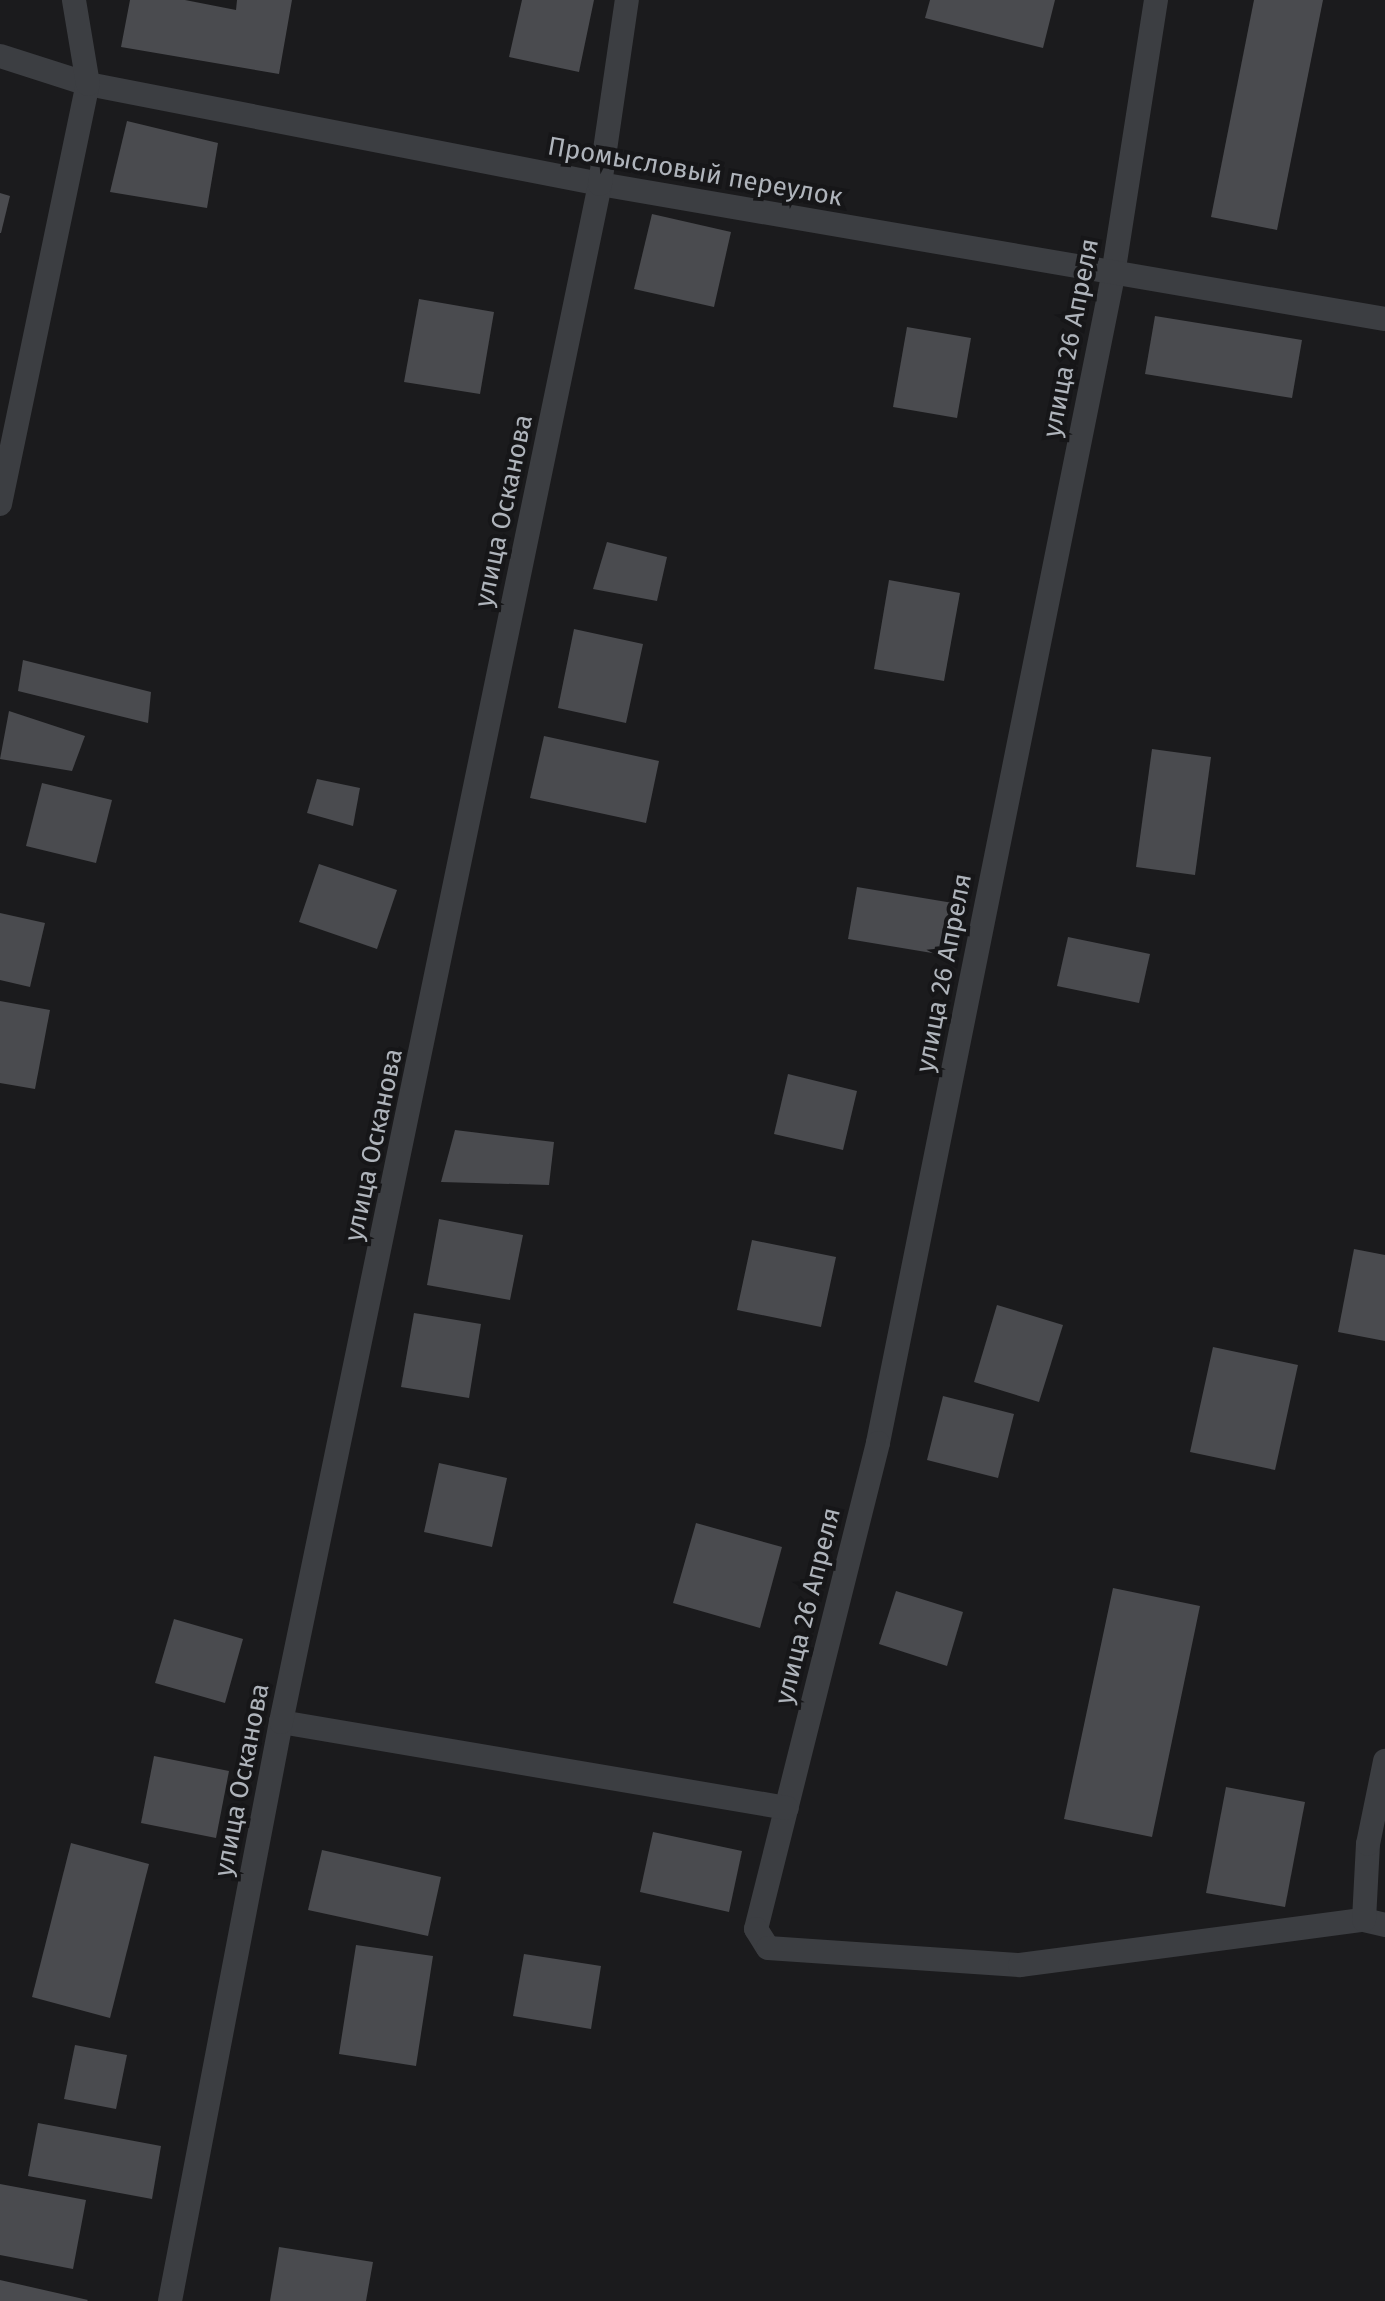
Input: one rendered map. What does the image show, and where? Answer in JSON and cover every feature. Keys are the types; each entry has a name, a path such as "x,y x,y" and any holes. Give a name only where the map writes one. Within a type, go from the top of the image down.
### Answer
{"street":[{"path":"0,504 88,84 74,0"},
{"name":"улица Осканова","path":"170,2301 281,1722 600,184 627,0"},
{"name":"улица 26 Апреля","path":"1156,0 1113,276 878,1443 756,1929 768,1948 1020,1965 1375,1922"},
{"name":"Промысловый переулок","path":"0,56 88,84 600,184 1113,276 1385,319"},
{"path":"281,1722 787,1808"},
{"path":"1375,1922 1368,1844 1385,1761"}],"building":[{"path":"130,0 185,0 236,10 237,0 292,0 279,74 121,47"},
{"path":"522,0 594,0 579,72 509,57"},
{"path":"930,0 1055,0 1043,48 925,18"},
{"path":"1254,0 1323,0 1277,230 1211,217"},
{"path":"127,121 218,143 207,208 110,192"},
{"path":"0,193 10,196 1,233 0,233"},
{"path":"652,214 731,232 714,307 634,289"},
{"path":"419,299 494,312 480,394 404,382"},
{"path":"1155,316 1302,340 1292,398 1145,374"},
{"path":"907,327 971,338 957,418 893,407"},
{"path":"607,542 667,557 657,601 593,589"},
{"path":"889,580 960,593 944,681 874,669"},
{"path":"574,629 643,644 626,723 558,708"},
{"path":"23,660 151,692 148,723 18,691"},
{"path":"9,711 85,736 72,771 0,759"},
{"path":"544,736 659,761 646,823 530,798"},
{"path":"1152,749 1211,757 1195,875 1136,867"},
{"path":"317,779 360,788 353,826 307,813"},
{"path":"42,783 112,800 96,863 26,846"},
{"path":"319,864 397,890 377,949 299,922"},
{"path":"857,887 953,903 944,955 848,939"},
{"path":"0,913 45,923 30,987 0,980"},
{"path":"1068,937 1150,954 1139,1003 1057,986"},
{"path":"0,1001 50,1010 35,1089 0,1083"},
{"path":"788,1074 857,1091 843,1150 774,1134"},
{"path":"455,1130 554,1142 549,1185 441,1182"},
{"path":"439,1219 523,1235 510,1300 427,1285"},
{"path":"752,1240 836,1257 821,1327 737,1310"},
{"path":"1354,1249 1385,1255 1385,1341 1338,1332"},
{"path":"997,1305 1063,1325 1039,1402 974,1382"},
{"path":"414,1313 481,1324 469,1398 401,1387"},
{"path":"1213,1347 1298,1365 1275,1470 1190,1452"},
{"path":"943,1396 1014,1414 998,1478 927,1460"},
{"path":"439,1463 507,1478 492,1547 424,1532"},
{"path":"696,1523 782,1547 760,1628 673,1603"},
{"path":"1113,1588 1200,1606 1152,1837 1064,1819"},
{"path":"896,1591 963,1612 947,1666 879,1644"},
{"path":"174,1619 243,1639 225,1703 155,1683"},
{"path":"154,1756 229,1771 216,1838 141,1823"},
{"path":"1226,1787 1305,1802 1285,1907 1206,1893"},
{"path":"653,1832 742,1851 729,1912 640,1892"},
{"path":"71,1843 149,1864 110,2018 32,1997"},
{"path":"322,1850 441,1877 428,1936 308,1910"},
{"path":"356,1945 433,1956 416,2066 339,2054"},
{"path":"524,1954 601,1966 591,2029 513,2016"},
{"path":"75,2045 127,2055 116,2109 64,2099"},
{"path":"38,2123 161,2146 152,2199 28,2176"},
{"path":"0,2184 86,2200 73,2269 0,2255"},
{"path":"279,2247 373,2262 366,2301 270,2301"},
{"path":"0,2280 88,2300 0,2301"}]}
